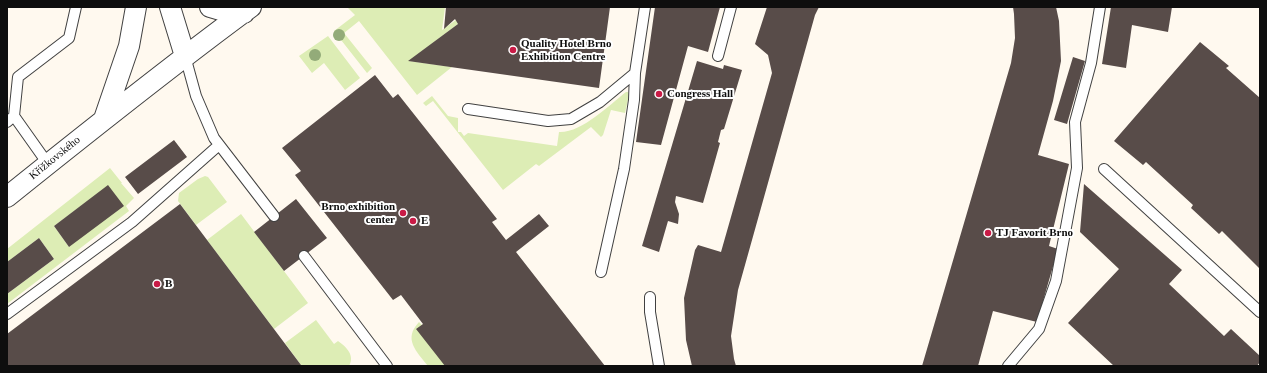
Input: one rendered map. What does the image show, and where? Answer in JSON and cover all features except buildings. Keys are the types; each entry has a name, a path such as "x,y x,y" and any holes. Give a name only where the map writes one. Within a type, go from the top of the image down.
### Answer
{"street":[{"path":"104,119 129,46 136,7"},
{"path":"170,7 185,56"},
{"path":"210,7 227,12 248,10"},
{"name":"Křížkovského","path":"7,197 185,56 248,10"}],"lane":[{"path":"48,164 10,119 18,77 68,38 76,7"},
{"path":"601,272 624,169 634,100 635,73 645,7"},
{"path":"718,56 731,7"},
{"path":"1008,366 1039,329 1056,281 1077,168 1075,122 1091,63 1100,7"},
{"path":"185,56 196,96 214,138 274,216"},
{"path":"468,109 548,121 571,119 600,102 635,73"},
{"path":"7,314 132,222 219,145"},
{"path":"1104,169 1260,312"},
{"path":"304,256 387,366"},
{"path":"650,297 650,312 659,366"}],"green space":[{"path":"347,7 445,7 442,30 456,20 458,24 409,61 452,67 417,95 359,21 344,33 372,68 367,73 334,31 355,15"},
{"path":"328,36 360,78 345,90 324,63 312,73 299,56"},
{"path":"628,92 629,95 625,113 611,110 601,137 591,127 539,166 536,164 503,190 433,101 426,106 423,103 432,96 448,116 458,118 458,132 461,132 464,136 468,133 557,146 559,132 577,128 586,123"},
{"path":"110,168 134,198 126,206 129,211 7,304 7,294 54,259 39,238 7,262 7,249","holes":["108,186 69,247 54,226"]},
{"path":"205,176 208,177 227,202 196,225 178,201 179,193 198,179"},
{"path":"241,214 308,303 274,329 207,240"},
{"path":"316,320 334,344 338,341 347,349 351,355 351,362 349,366 300,366 301,365 285,343"},
{"path":"419,322 447,366 428,366 419,355 413,345 412,334 414,328"}],"place":[{"name":"Quality Hotel Brno Exhibition Centre","path":"513,50"},
{"name":"Congress Hall","path":"659,94"},
{"name":"Brno exhibition center","path":"403,213"},
{"name":"E","path":"413,221"},
{"name":"TJ Favorit Brno","path":"988,233"},
{"name":"B","path":"157,284"}]}
